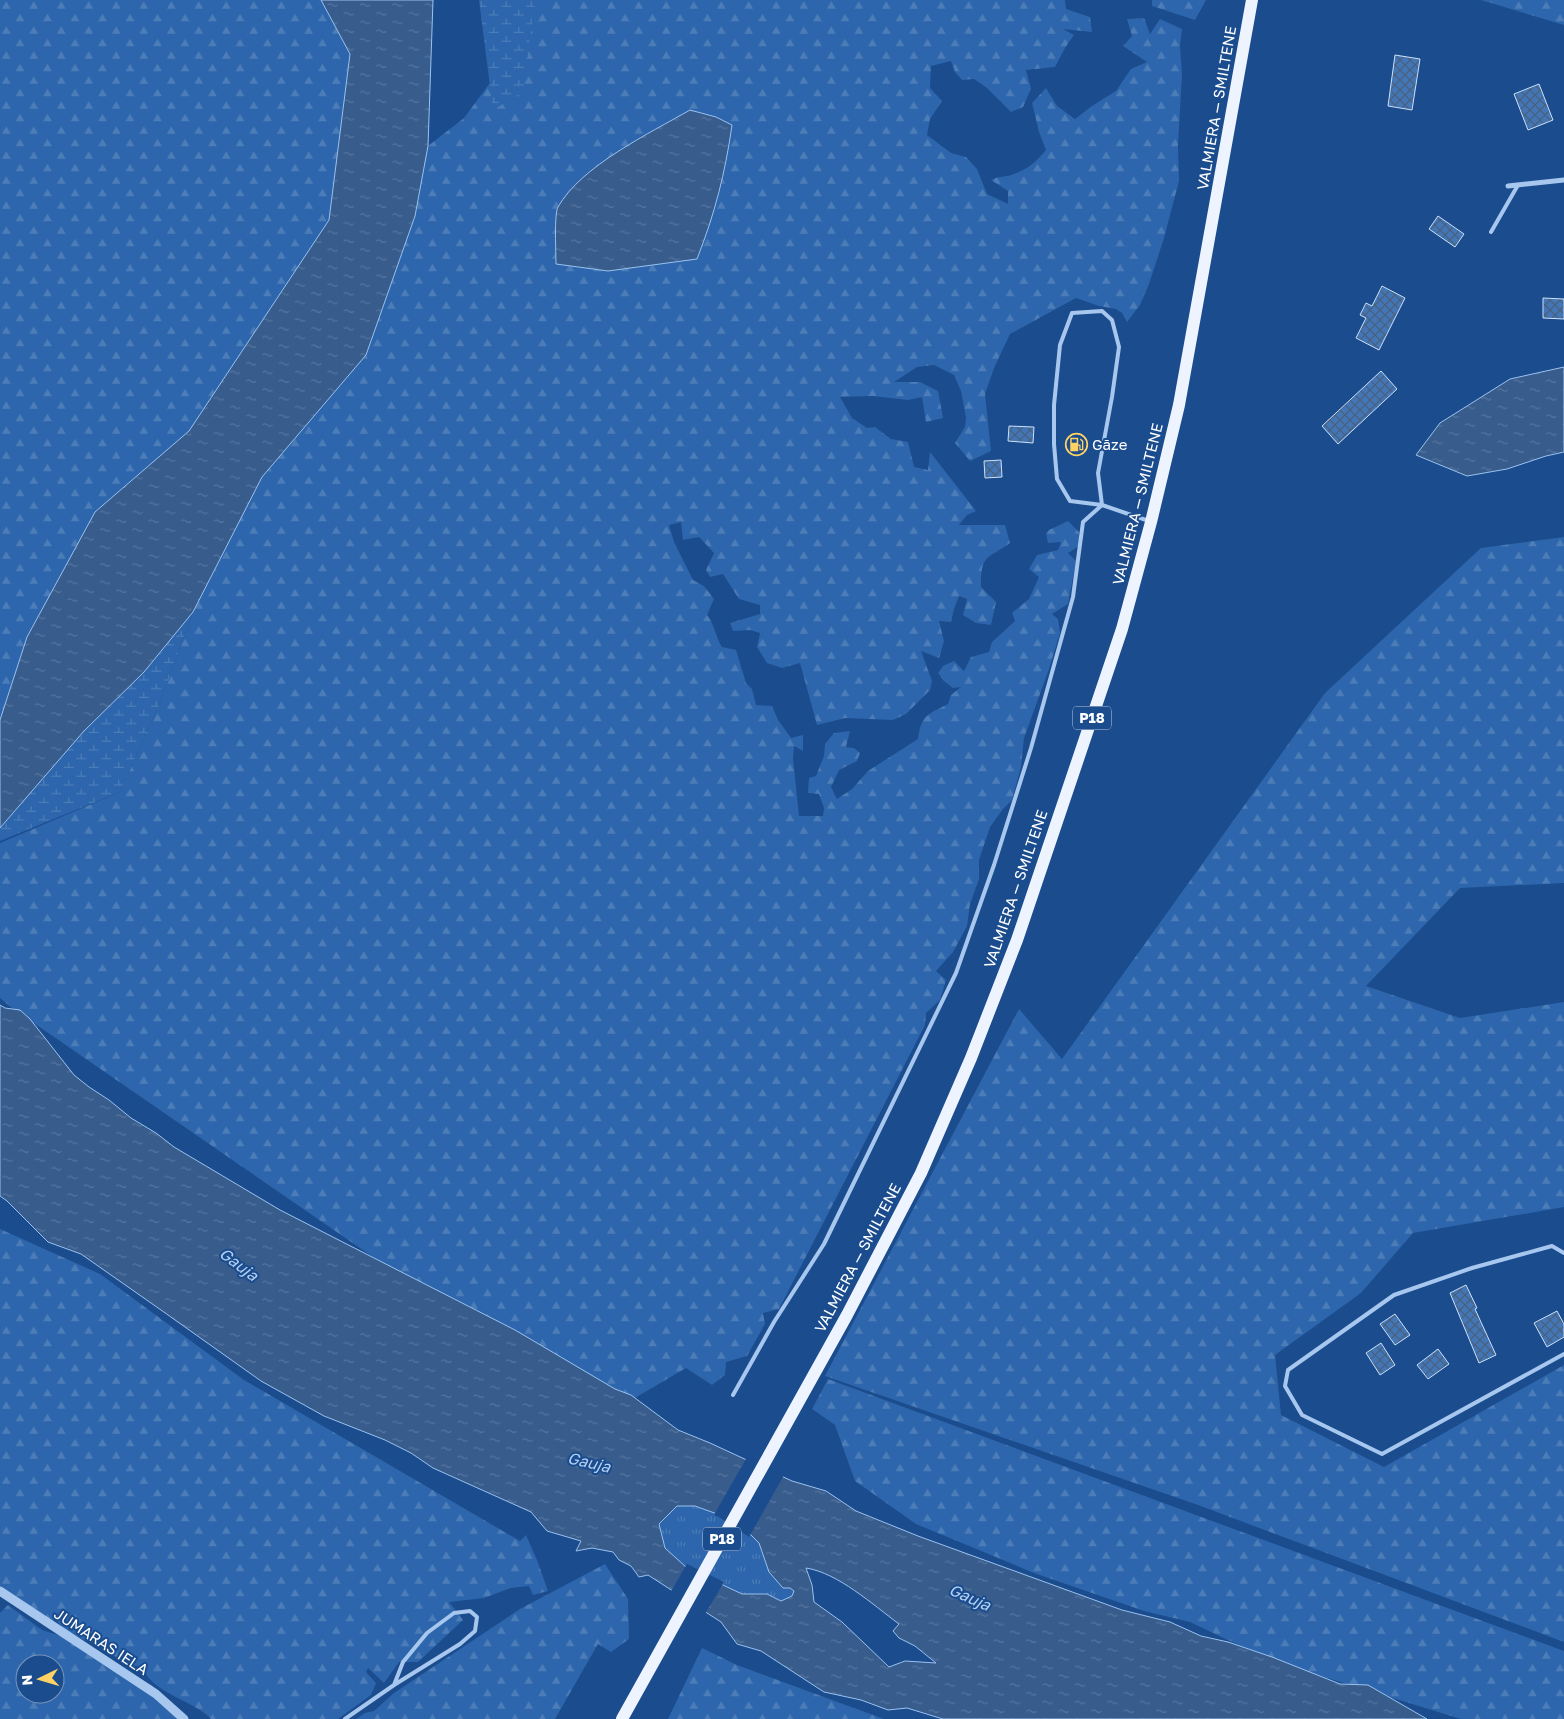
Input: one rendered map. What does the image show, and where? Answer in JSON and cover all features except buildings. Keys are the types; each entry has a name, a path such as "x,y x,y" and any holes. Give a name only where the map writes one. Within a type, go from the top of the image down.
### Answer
{"main road":[{"name":"VALMIERA — SMILTENE","path":"622,1719 847,1315 921,1173 972,1058 1017,940 1122,629 1151,522 1179,405 1252,0"}],"street":[{"path":"1508,186 1564,180"},
{"name":"JUMARAS IELA","path":"0,1592 156,1694 184,1719"}],"lane":[{"path":"1492,232 1518,185"},
{"path":"1102,506 1098,473 1119,347 1112,320 1102,311 1072,313 1060,345 1054,405 1054,444 1057,479 1070,501 1102,506 1151,522"},
{"path":"733,1395 778,1316 824,1244 956,973 994,865 1025,766 1073,597 1083,522 1102,506"},
{"path":"1564,1253 1552,1246 1472,1268 1394,1295 1288,1370 1285,1386 1302,1415 1382,1454 1564,1354"},
{"path":"345,1719 394,1685 460,1644 476,1630 477,1617 470,1611 454,1613 427,1632 403,1662 394,1685"}],"green space":[{"path":"0,0 321,0 350,54 329,220 189,431 95,512 27,637 0,720"},
{"path":"479,0 535,0 523,92 493,110"},
{"path":"519,0 1065,0 1066,9 1090,17 1092,32 1063,29 1074,35 1055,67 1026,70 1031,89 1023,107 1011,112 987,88 974,79 962,80 955,72 951,61 931,66 930,88 942,101 930,119 927,135 951,153 966,157 977,169 987,194 1008,204 1008,191 991,180 1024,170 1046,150 1039,132 1032,103 1046,88 1057,106 1075,119 1116,91 1131,69 1147,62 1123,46 1132,36 1127,19 1144,18 1150,34 1160,19 1182,29 1180,46 1182,74 1178,145 1179,181 1164,238 1149,284 1140,305 1127,322 1122,313 1116,309 1099,306 1076,298 1010,334 994,368 985,394 991,451 970,461 955,443 965,427 966,418 961,391 954,375 934,365 917,367 894,382 920,382 938,391 943,418 926,422 922,397 908,400 873,396 840,397 852,418 867,428 875,427 891,439 908,442 914,467 928,470 930,452 976,511 967,515 959,525 1005,525 1010,543 986,559 982,569 981,587 996,602 991,625 976,623 963,615 967,599 959,596 951,622 939,621 944,641 939,658 921,651 932,681 930,690 906,714 893,720 845,718 817,725 800,663 782,668 767,663 757,647 760,633 750,630 733,631 730,623 760,614 760,605 739,599 723,574 710,577 706,570 714,553 699,537 683,540 681,522 669,525 674,542 693,580 704,586 714,599 707,615 722,647 736,650 746,683 752,689 756,705 772,706 778,720 791,738 803,735 803,751 794,746 793,758 799,816 823,816 824,808 819,794 808,793 809,778 816,776 824,756 825,744 834,733 850,731 846,747 854,748 860,753 857,761 839,770 831,787 837,799 852,789 868,771 918,739 921,725 927,716 948,704 951,695 961,687 953,688 944,681 938,673 943,666 954,661 964,671 971,657 989,652 992,642 1015,621 1012,613 1029,599 1039,577 1029,569 1037,555 1058,550 1061,542 1048,543 1046,533 1068,521 1079,532 1079,546 1068,553 1076,561 1068,604 1052,614 1058,619 1060,633 1024,738 1021,767 1012,800 990,827 979,860 979,879 970,904 967,926 953,952 936,971 946,980 940,1000 926,1013 925,1025 779,1309 763,1313 765,1324 747,1356 726,1362 725,1375 712,1385 686,1368 628,1402 373,1257 0,998 0,843 120,792 160,703 193,612 262,477 366,355 415,216 428,146 464,118 515,49"},
{"path":"1152,0 1206,0 1195,20 1152,6"},
{"path":"1481,0 1564,0 1564,25"},
{"path":"1564,537 1564,883 1460,888 1366,986 1460,1018 1564,1002 1564,1207 1413,1233 1361,1293 1275,1355 1281,1415 1384,1467 1564,1365 1564,1642 1198,1505 825,1376 1019,1009 1062,1059 1325,693 1481,548"},
{"path":"193,612 160,703 120,792 0,841 0,828 84,731 144,672"},
{"path":"0,1229 100,1274 244,1380 520,1541 526,1535 548,1591 533,1595 529,1586 511,1588 484,1598 449,1602 463,1620 418,1662 399,1662 384,1683 368,1668 366,1672 376,1683 371,1695 338,1719 211,1719 204,1713 163,1690 147,1676 143,1667 123,1664 106,1648 86,1641 64,1629 57,1621 44,1619 0,1589"},
{"path":"828,1379 1564,1651 1564,1719 1461,1719 1272,1661 1190,1622 1144,1611 1034,1573 916,1524 855,1481 835,1425 812,1409"},
{"path":"677,1506 695,1506 720,1515 747,1531 759,1543 769,1572 783,1588 790,1588 795,1591 792,1596 781,1601 767,1594 742,1594 687,1568 665,1548 659,1525"},
{"path":"605,1564 628,1599 629,1639 611,1652 598,1644 555,1719 356,1719 365,1713 374,1711 394,1693 520,1609"},
{"path":"8,1605 42,1630 64,1637 139,1680 152,1685 158,1698 181,1719 0,1719 0,1613"},
{"path":"702,1648 737,1665 884,1719 668,1719"}],"water":[{"path":"321,0 433,0 428,146 415,216 366,355 262,477 193,612 144,672 84,731 0,828 0,720 27,637 95,512 189,431 329,220 350,54"},
{"path":"690,110 716,117 732,125 719,193 697,259 608,271 556,264 557,211 569,192 599,164"},
{"path":"1564,367 1564,452 1507,469 1467,476 1416,455 1440,423 1510,379"},
{"name":"Gauja","path":"0,1005 5,1008 20,1010 30,1019 74,1075 131,1118 156,1133 174,1147 280,1210 515,1330 615,1389 631,1395 678,1430 792,1481 826,1491 856,1511 918,1536 1122,1610 1170,1622 1201,1636 1228,1642 1272,1657 1340,1684 1368,1685 1427,1719 943,1719 907,1708 888,1710 861,1700 824,1692 761,1651 737,1644 721,1622 648,1575 639,1577 631,1566 619,1560 613,1552 592,1548 576,1551 581,1541 547,1531 531,1512 433,1468 411,1453 385,1440 324,1416 261,1381 81,1254 48,1242 0,1196","holes":["677,1506 695,1506 720,1515 747,1531 759,1543 769,1572 783,1588 790,1588 794,1591 792,1596 781,1601 767,1594 742,1594 687,1568 665,1548 659,1524","806,1568 830,1576 866,1599 899,1624 893,1631 899,1638 915,1646 936,1663 905,1661 889,1667 842,1622 814,1602 812,1585"]}],"pier":[{"path":"747,1457 784,1475 749,1537 714,1515"},
{"path":"687,1564 724,1582 705,1614 670,1593"}],"place":[{"name":"Gāze","path":"1076,445"}]}
